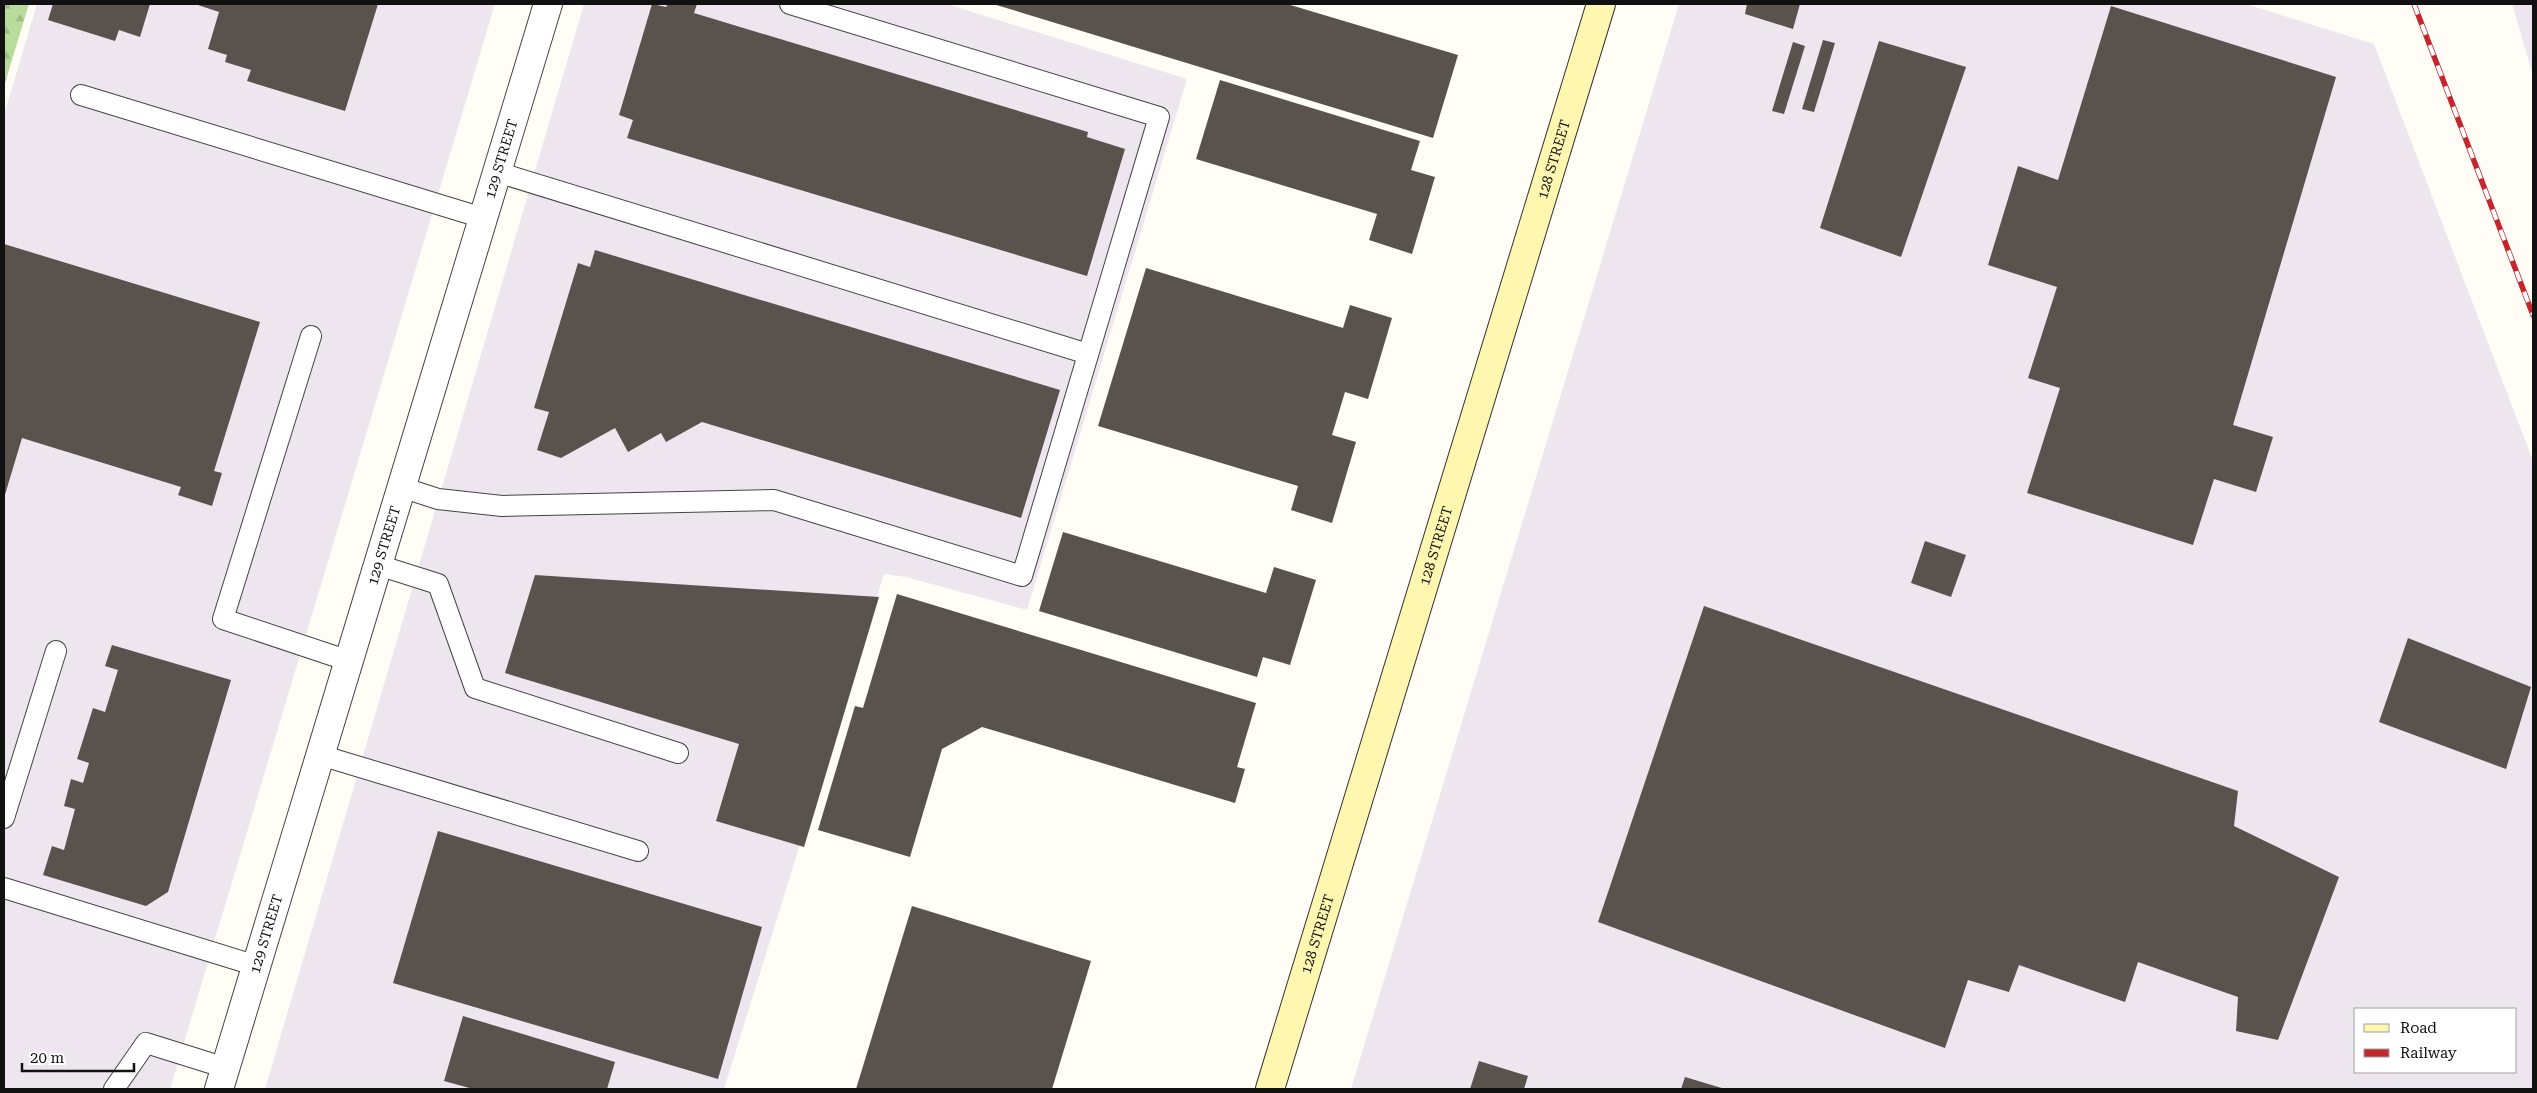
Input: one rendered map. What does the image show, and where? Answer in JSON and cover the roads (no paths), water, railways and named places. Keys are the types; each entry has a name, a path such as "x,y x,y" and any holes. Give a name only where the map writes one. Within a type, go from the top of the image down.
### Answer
{"main road":[{"name":"128 STREET","path":"1270,1089 1601,4"}],"street":[{"name":"129 STREET","path":"222,1078 548,4"}],"lane":[{"path":"401,488 438,499 502,506 774,500 1022,576 1159,116 790,4"},
{"path":"81,95 483,218"},
{"path":"497,172 1088,354"},
{"path":"311,336 223,618 349,661"},
{"path":"378,565 438,584 475,688 678,753"},
{"path":"4,818 56,651"},
{"path":"320,755 638,851"},
{"path":"4,888 257,966"},
{"path":"114,1089 146,1043 222,1078"}],"railway":[{"path":"2414,4 2533,315"}]}
